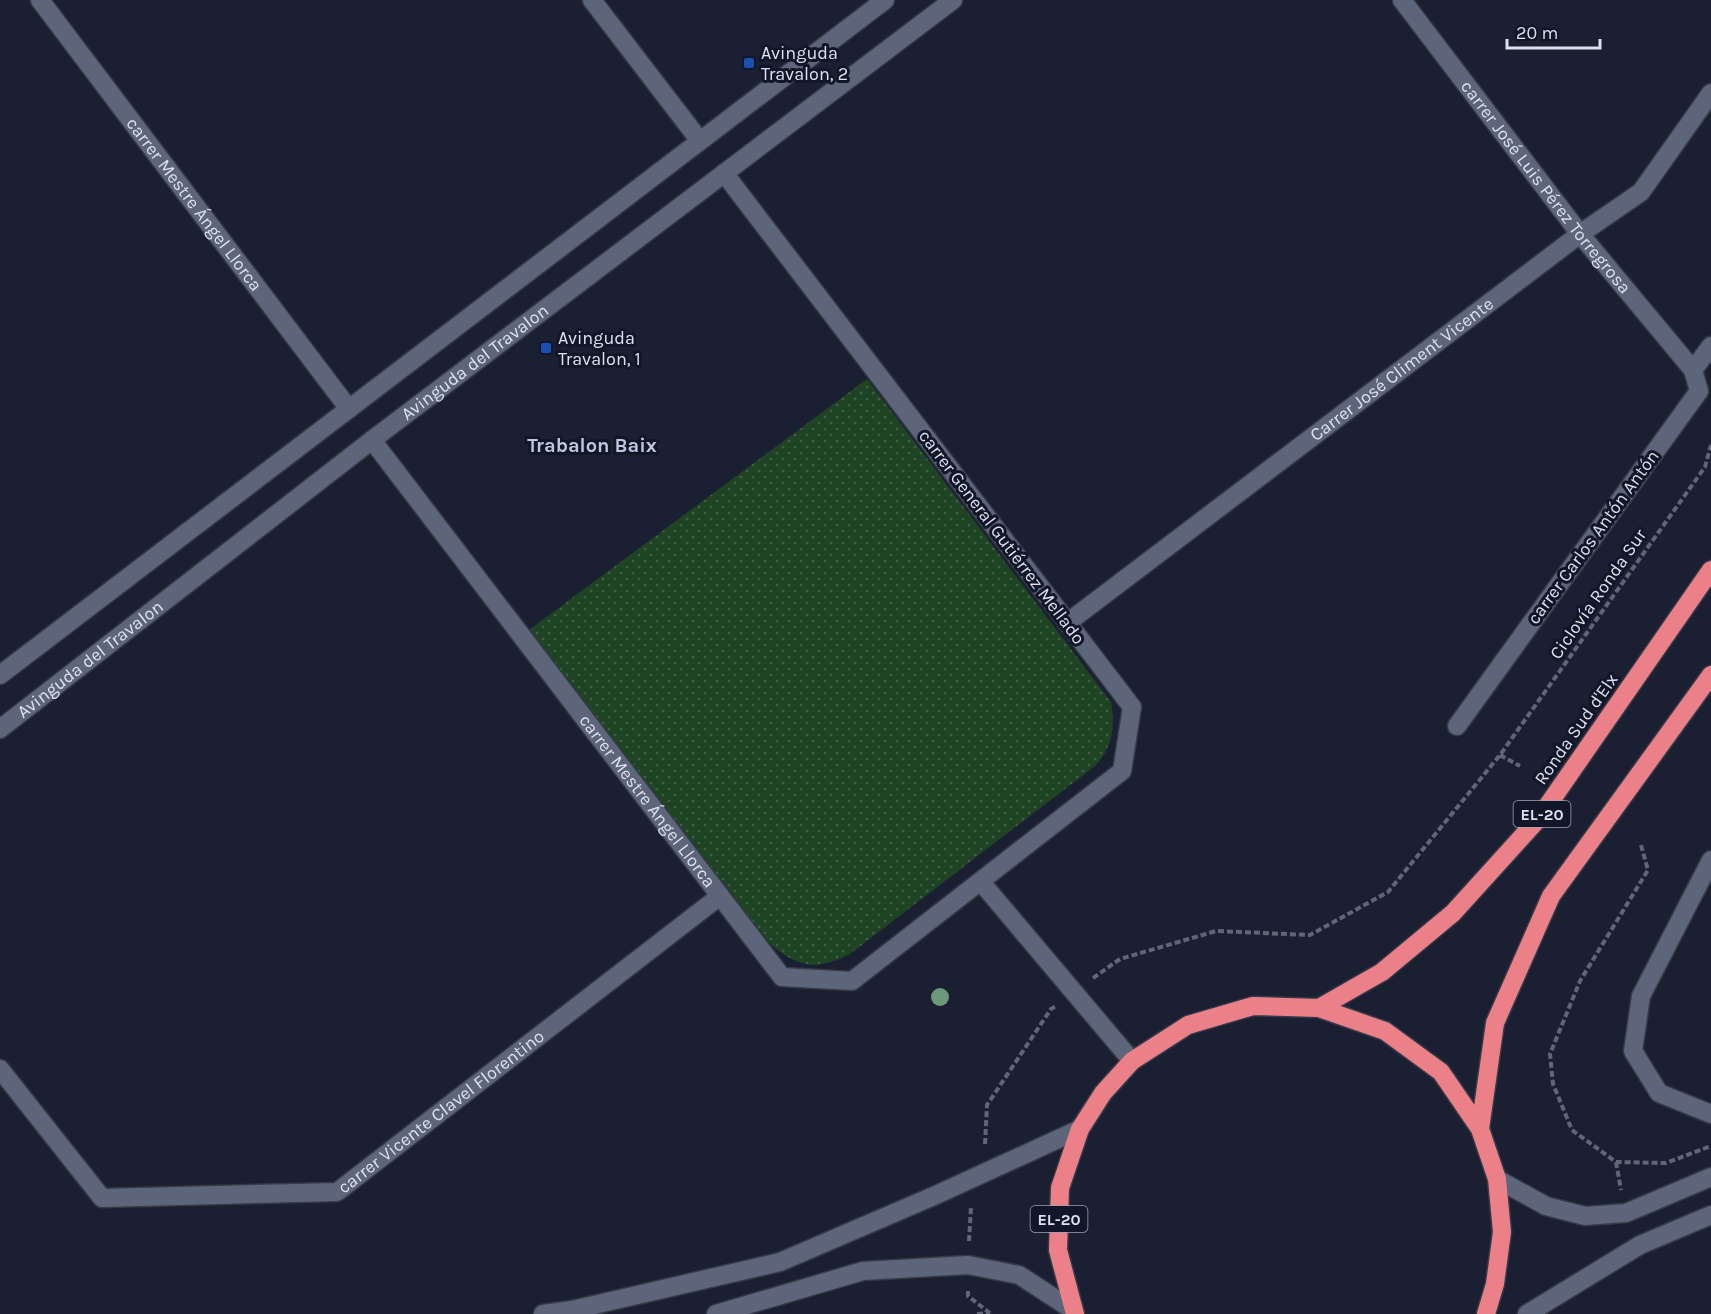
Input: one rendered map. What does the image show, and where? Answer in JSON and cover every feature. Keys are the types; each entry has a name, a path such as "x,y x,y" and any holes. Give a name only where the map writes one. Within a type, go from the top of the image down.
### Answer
{"highway":[{"name":"Ronda Sud d'Elx","path":"1319,1008 1382,972 1453,913 1539,818 1711,570"},
{"name":"EL-20","path":"1480,1129 1495,1023 1551,896 1711,675"},
{"name":"EL-20","path":"1073,1312 1058,1250 1060,1188 1080,1129 1103,1093 1132,1061 1188,1025 1252,1006 1319,1008 1385,1030 1441,1072 1480,1129 1497,1179 1502,1232 1495,1284 1486,1314"}],"street":[{"name":"carrer Mestre Ángel Llorca","path":"40,0 349,409"},
{"path":"592,0 700,141"},
{"path":"0,675 885,0"},
{"name":"Avinguda del Travalon","path":"0,729 372,440 953,0"},
{"name":"carrer José Luis Pérez Torregrosa","path":"1402,0 1580,234 1694,370"},
{"name":"Carrer José Climent Vicente","path":"1067,622 1580,234 1641,192 1711,93"},
{"name":"carrer General Gutiérrez Mellado","path":"724,173 1132,707 1122,771 981,882"},
{"path":"1694,370 1711,346"},
{"name":"carrer Carlos Antón Antón","path":"1457,726 1699,391 1694,370"},
{"name":"carrer Mestre Ángel Llorca","path":"372,440 782,977 852,981 981,882"},
{"path":"1711,860 1641,996 1633,1052 1659,1093 1711,1114"},
{"path":"981,882 1132,1061"},
{"name":"carrer Vicente Clavel Florentino","path":"0,1069 102,1198 337,1192 720,896"},
{"path":"543,1314 572,1310 780,1262 936,1195 1080,1129"},
{"path":"1497,1179 1546,1206 1585,1216 1626,1213 1711,1177"},
{"path":"1527,1314 1640,1245 1711,1215"},
{"path":"716,1314 863,1271 968,1265 1019,1275 1073,1312"}],"path":[{"name":"Ciclovía Ronda Sur","path":"1520,766 1500,755 1705,467 1711,445"},
{"path":"1641,845 1648,870 1580,981 1550,1054 1553,1084 1572,1130 1616,1162 1666,1163 1711,1146"},
{"path":"977,1314 989,1312"}],"green space":[{"path":"867,379 1111,702 1113,720 1106,752 1095,766 850,954 817,965 790,958 770,944 529,630"}],"place":[{"name":"Avinguda Travalon, 2","path":"749,63"},
{"name":"Avinguda Travalon, 1","path":"546,348"}],"district":[{"name":"Trabalon Baix","path":"592,445"}]}
